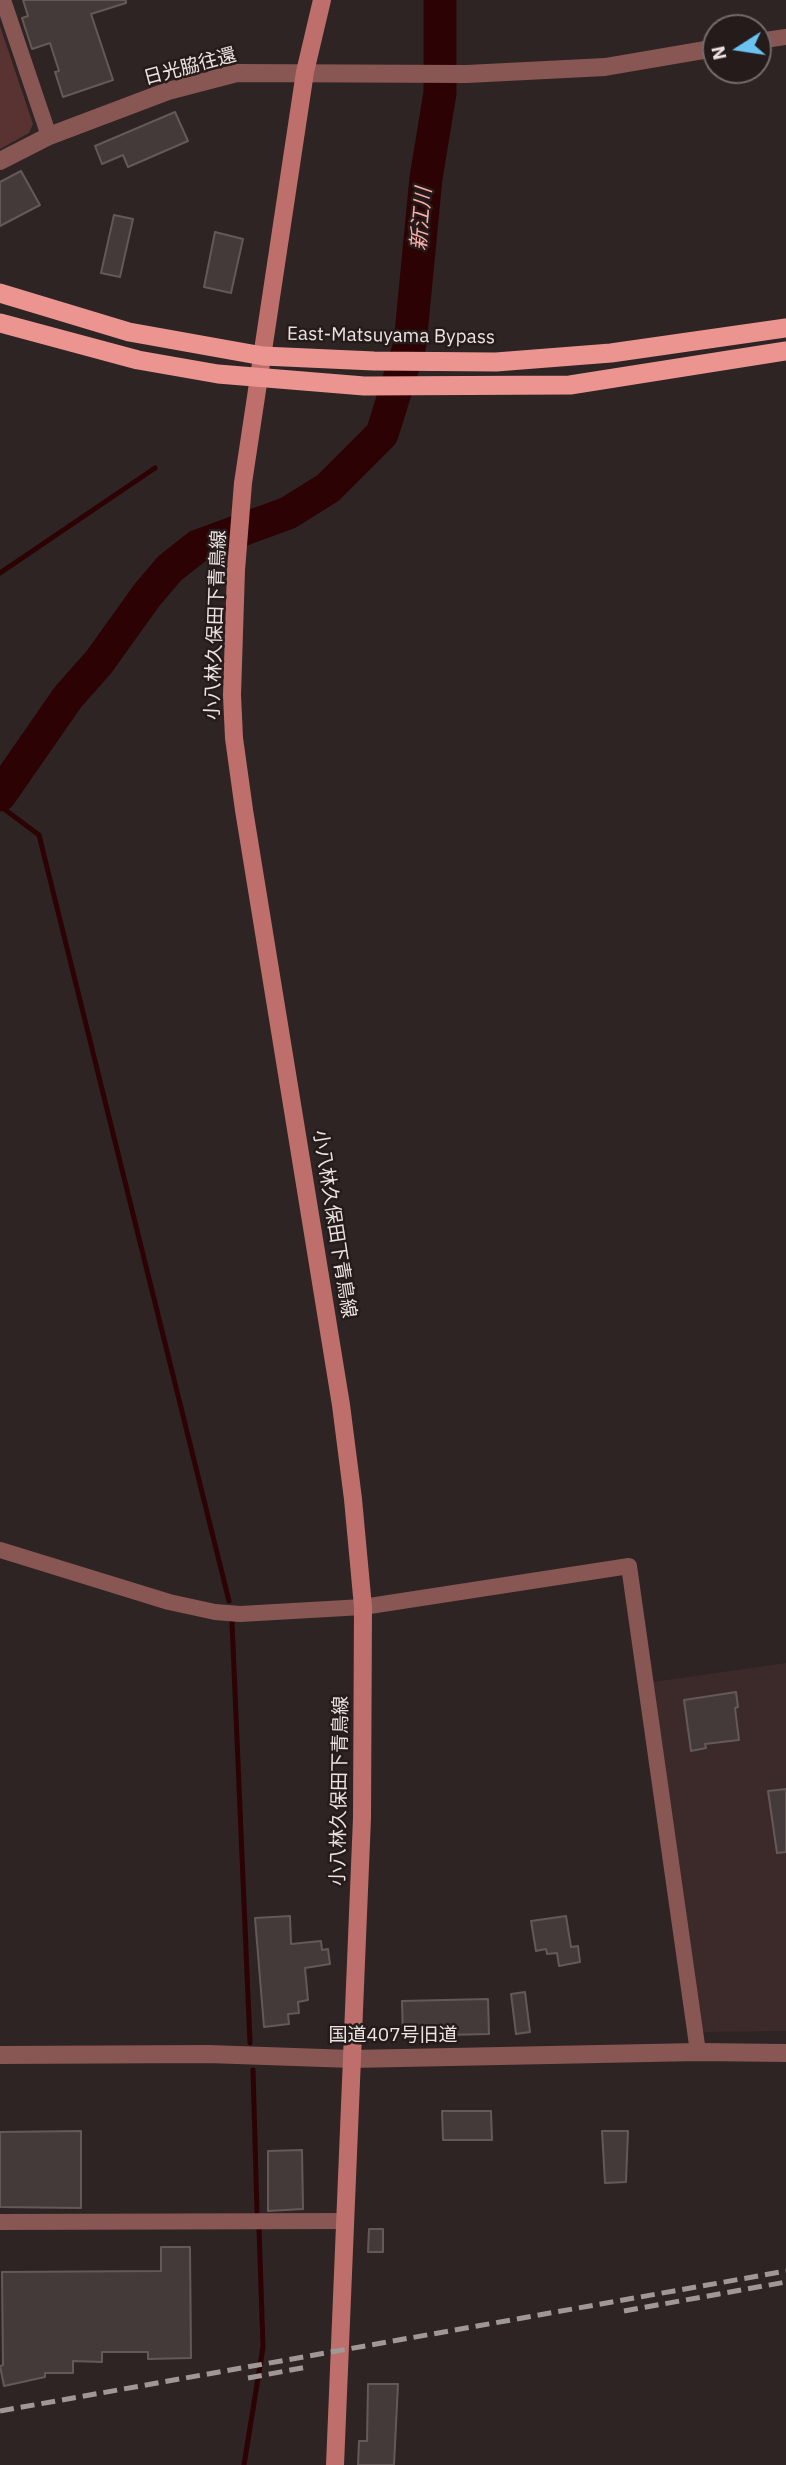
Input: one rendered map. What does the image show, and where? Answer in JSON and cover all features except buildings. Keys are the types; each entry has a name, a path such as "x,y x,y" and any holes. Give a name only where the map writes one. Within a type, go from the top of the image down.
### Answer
{"highway":[{"name":"East-Matsuyama Bypass","path":"0,293 129,332 263,356 374,361 496,362 611,353 786,328"},
{"path":"0,323 138,360 218,374 364,386 570,385 786,351"}],"main road":[{"name":"小八林久保田下青鳥線","path":"322,0 305,72 242,498 236,570 232,695 234,738 246,824 341,1405 363,1607 362,1818 335,2465"}],"street":[{"path":"3,0 49,136"},
{"name":"日光脇往還","path":"0,161 49,136 168,91 237,73 467,74 604,67 702,50"},
{"path":"0,1549 169,1602 215,1612 265,1613 363,1607 629,1566 698,2052"},
{"name":"国道407号旧道","path":"0,2055 208,2054 352,2059 698,2052 786,2053"},
{"path":"0,2222 345,2221"}],"shaded area":[{"path":"0,26 33,124 29,133 0,149"},
{"path":"786,1663 786,2031 702,2032 653,1682"}],"waterway":[{"name":"新江川","path":"0,795 68,697 99,662 170,568 198,546 288,513 328,488 382,434 410,344 426,178 440,93 440,0"},
{"path":"0,573 155,468"},
{"path":"0,806 39,835 229,1601"},
{"path":"232,1622 250,2043"},
{"path":"253,2070 257,2212"},
{"path":"244,2465 263,2347 259,2228"}],"railway":[{"path":"0,2411 786,2271"},
{"path":"624,2311 786,2282"},
{"path":"248,2378 307,2367"}]}
